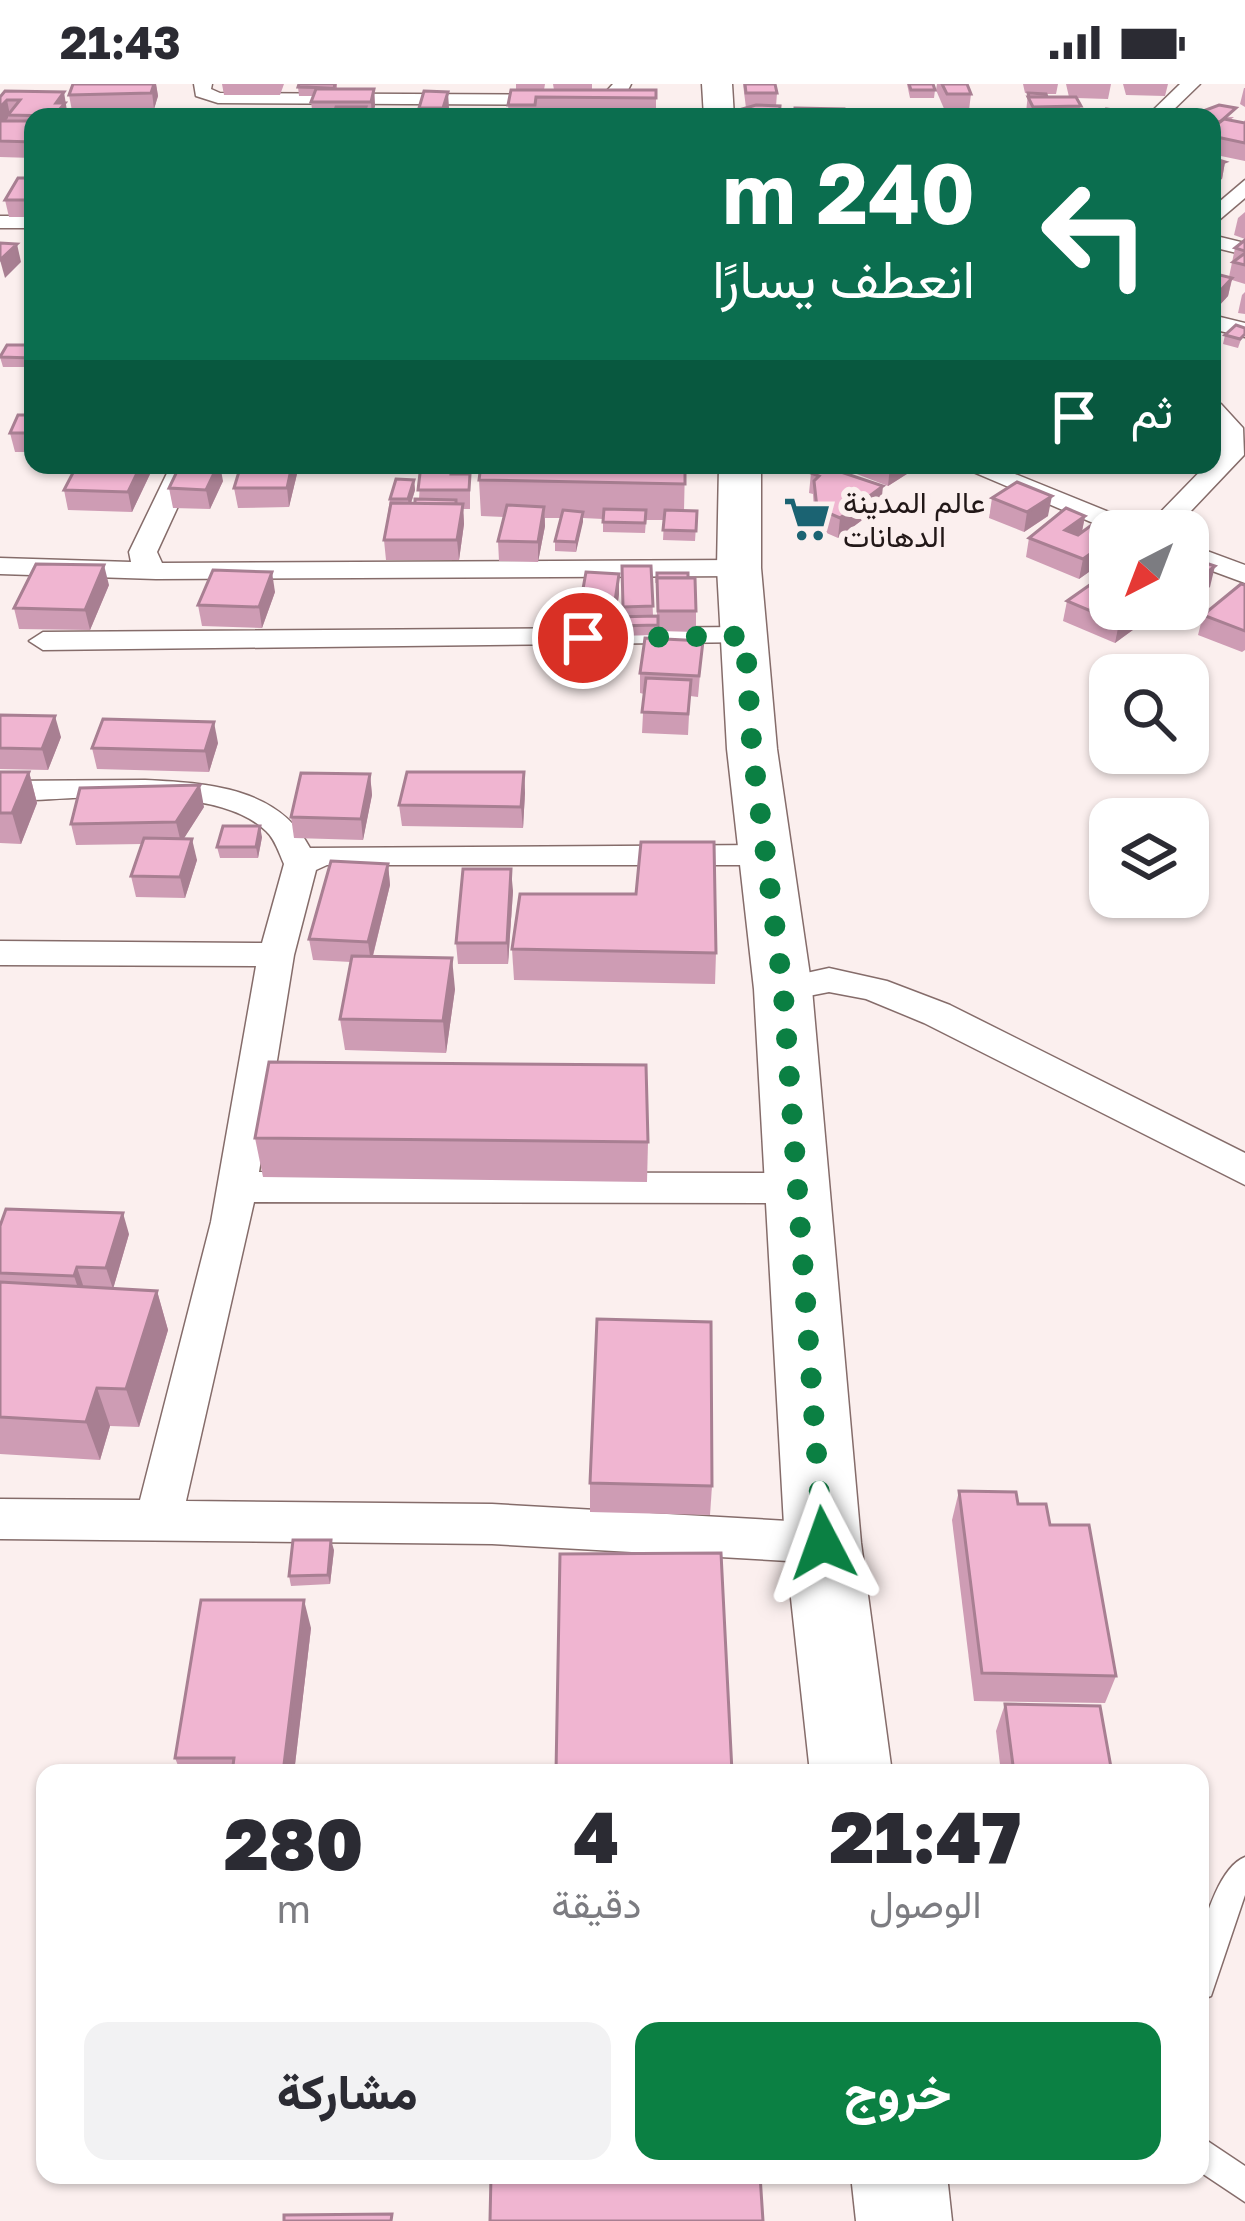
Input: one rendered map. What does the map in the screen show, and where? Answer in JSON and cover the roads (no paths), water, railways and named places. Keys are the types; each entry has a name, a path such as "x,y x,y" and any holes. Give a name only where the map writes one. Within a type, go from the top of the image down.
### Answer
{"main road":[{"path":"740,474 745,636 783,989 823,1543 849,1764"},
{"path":"900,2184 904,2221"}],"street":[{"path":"203,84 202,92 218,98 400,108 603,100 616,98 622,84"},
{"path":"1166,108 1191,84"},
{"path":"1221,208 1245,186"},
{"path":"1221,418 1231,428 1231,455 1221,465"},
{"path":"156,571 145,563 143,552 180,474"},
{"path":"993,474 1089,512"},
{"path":"1177,510 1212,474"},
{"path":"1209,560 1245,575"},
{"path":"0,566 156,571 740,568"},
{"path":"43,641 745,636"},
{"path":"0,791 231,799 280,825 301,864 276,956 237,1187 157,1524"},
{"path":"301,864 322,856 347,855 765,855"},
{"path":"0,953 276,956"},
{"path":"783,989 829,980 874,989 938,1014 1245,1170"},
{"path":"237,1187 796,1188"},
{"path":"0,1520 492,1525 823,1543"}],"lane":[{"path":"1209,1958 1233,1887 1245,1871"},
{"path":"1209,2159 1245,2186"}],"place":[{"name":"عالم المدينة الدهانات","path":"807,519"}]}
